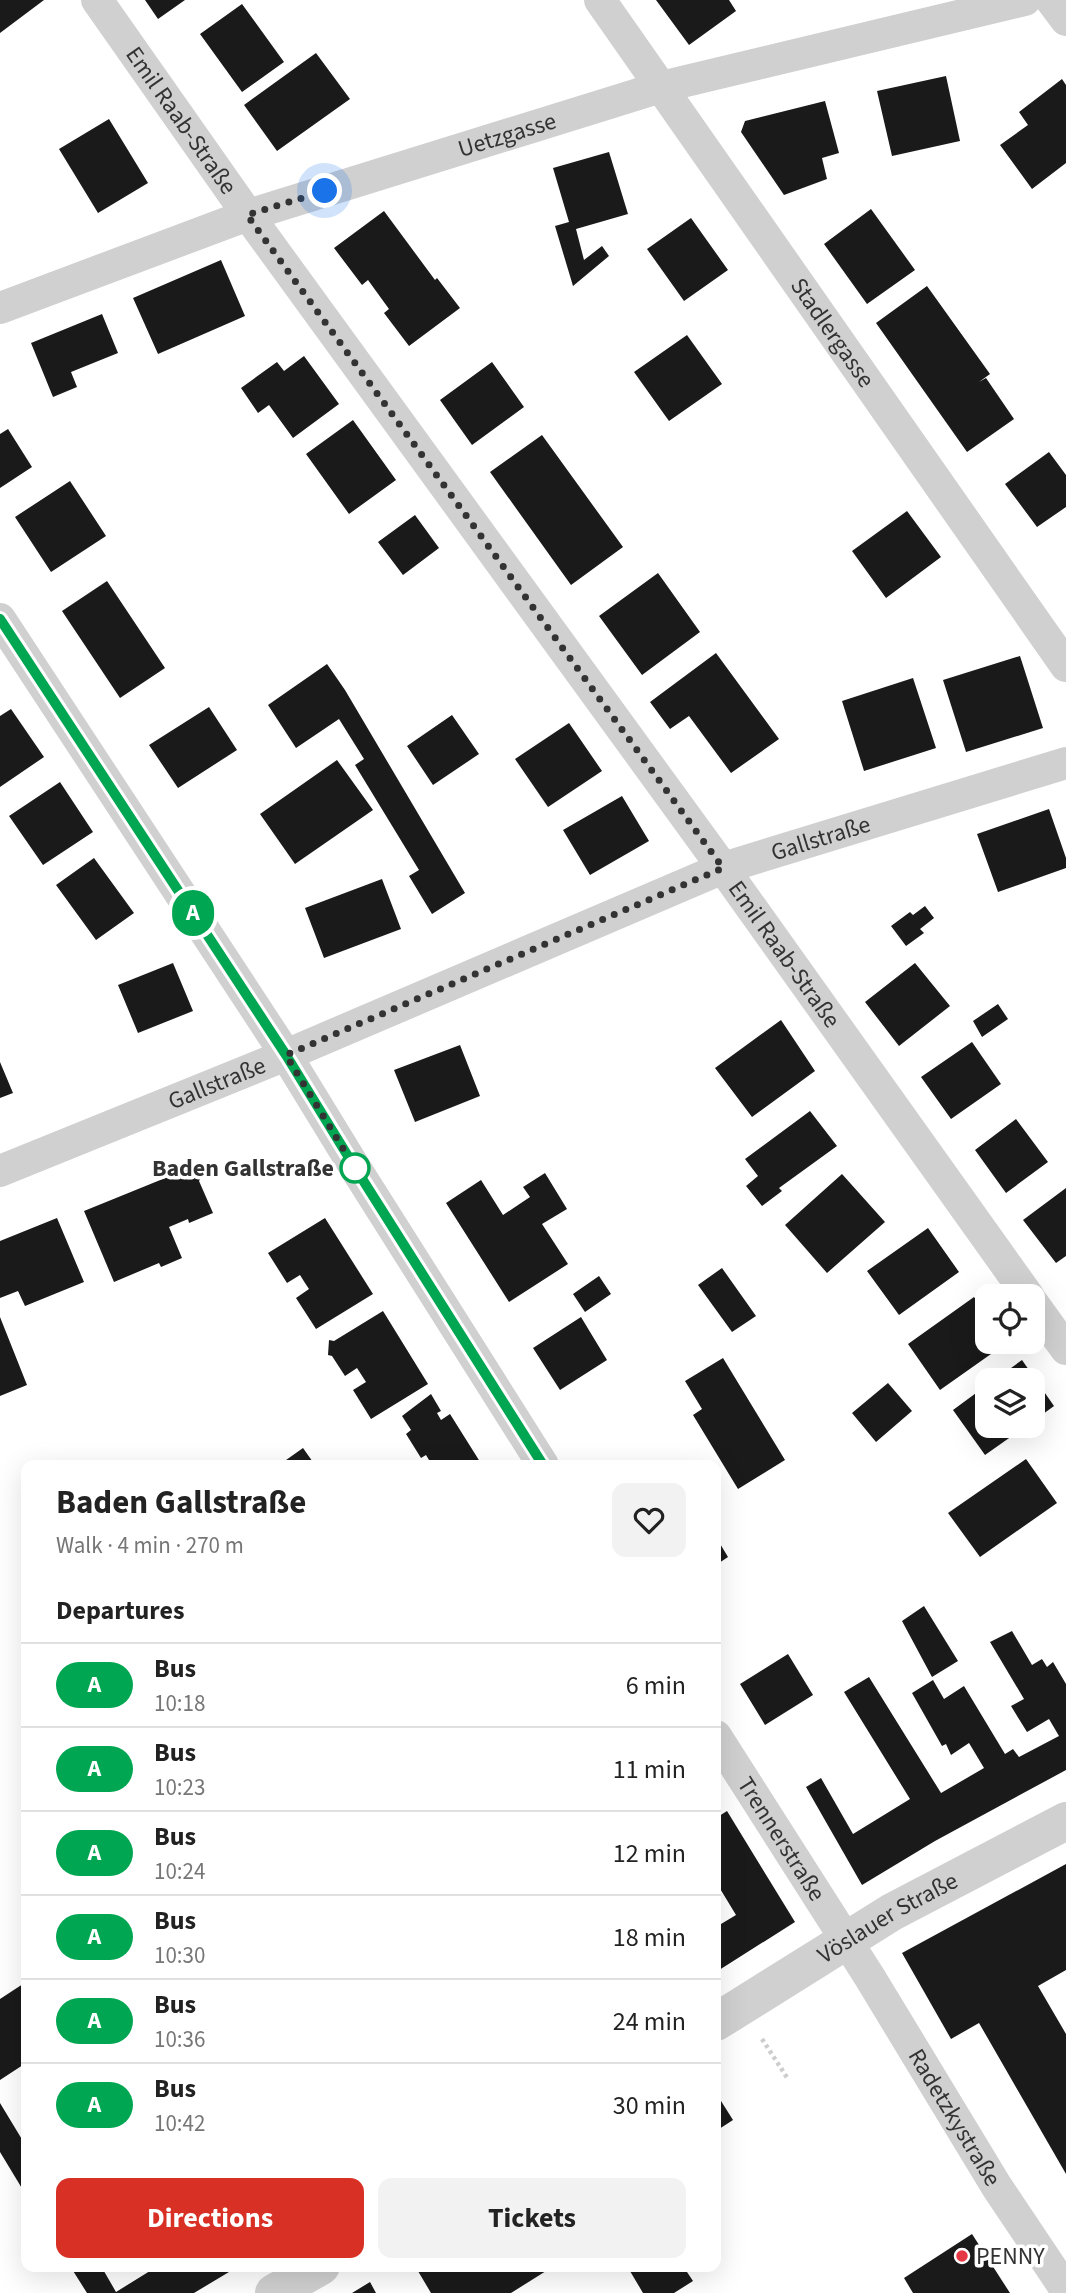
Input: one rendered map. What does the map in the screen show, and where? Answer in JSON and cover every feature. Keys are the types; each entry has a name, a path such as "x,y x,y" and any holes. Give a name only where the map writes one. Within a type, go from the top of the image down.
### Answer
{"street":[{"name":"Emil Raab-Straße","path":"97,0 247,215 723,868 1020,1284"},
{"name":"Stadlergasse","path":"600,0 1066,666"},
{"name":"Uetzgasse","path":"0,307 247,215 661,87 1025,0"},
{"path":"1051,0 1066,20"},
{"path":"0,619 286,1055 540,1460"},
{"name":"Gallstraße","path":"0,1171 286,1055 723,868 1066,763"},
{"path":"1045,1320 1066,1349"},
{"name":"Trennerstraße","path":"721,1745 847,1941"},
{"name":"Vöslauer Straße","path":"728,2014 891,1912 1066,1821"},
{"name":"Radetzkystraße","path":"847,1941 997,2187 1066,2290"},
{"path":"274,2293 311,2272"}],"path":[{"path":"728,2014 788,2079"}],"building":[{"path":"0,0 44,0 0,33"},
{"path":"145,0 185,0 158,19"},
{"path":"656,0 729,0 736,11 689,45"},
{"path":"242,4 284,62 242,92 200,34"},
{"path":"316,53 350,99 277,151 244,105"},
{"path":"946,76 960,141 892,156 877,91"},
{"path":"1062,79 1066,85 1066,163 1032,189 1000,145 1028,125 1019,112"},
{"path":"825,101 839,153 822,158 827,179 784,195 741,132 745,121"},
{"path":"109,119 148,183 98,213 59,149"},
{"path":"609,152 628,214 576,229 584,260 602,246 609,256 573,286 555,226 569,222 553,168"},
{"path":"871,209 915,270 867,304 824,244"},
{"path":"384,211 435,280 437,278 460,308 409,346 384,313 389,309 368,280 362,285 334,248"},
{"path":"691,218 728,270 684,301 647,249"},
{"path":"221,260 245,316 158,354 133,298"},
{"path":"927,286 990,374 979,382 986,378 1014,419 967,452 876,323"},
{"path":"102,314 118,353 71,372 77,387 53,397 31,343"},
{"path":"687,335 722,384 669,421 634,372"},
{"path":"304,356 339,404 293,438 269,405 258,413 241,388 277,362 284,371"},
{"path":"492,362 524,407 472,445 440,400"},
{"path":"353,420 396,480 349,514 306,454"},
{"path":"8,429 32,467 0,488 0,434"},
{"path":"542,435 623,547 571,585 490,472"},
{"path":"1049,452 1066,475 1066,507 1037,527 1005,484"},
{"path":"70,481 106,536 51,572 15,517"},
{"path":"907,511 941,557 886,598 852,551"},
{"path":"415,515 439,548 403,575 378,542"},
{"path":"658,573 700,632 642,675 599,616"},
{"path":"107,581 165,668 120,698 62,611"},
{"path":"716,653 779,739 731,773 689,716 670,729 650,702"},
{"path":"1020,656 1043,728 966,752 943,680"},
{"path":"327,664 465,893 432,914 409,876 419,870 355,765 364,759 339,719 296,748 268,705"},
{"path":"913,678 936,748 864,771 842,701"},
{"path":"209,707 237,750 178,788 149,745"},
{"path":"11,709 44,757 0,787 0,716"},
{"path":"452,715 479,754 433,785 407,746"},
{"path":"569,723 602,771 548,807 515,759"},
{"path":"337,760 373,810 295,864 260,814"},
{"path":"60,782 93,832 43,865 9,816"},
{"path":"622,796 649,841 590,875 563,830"},
{"path":"1049,809 1066,858 1066,868 998,892 977,834"},
{"path":"94,858 134,913 96,940 56,885"},
{"path":"382,879 401,929 324,958 305,908"},
{"path":"925,906 934,918 920,929 924,933 906,946 891,926 910,912 913,915"},
{"path":"173,963 193,1011 138,1033 118,985"},
{"path":"915,963 950,1006 899,1046 865,1002"},
{"path":"998,1004 1008,1019 982,1037 973,1021"},
{"path":"781,1020 815,1071 752,1117 715,1068"},
{"path":"972,1042 1001,1084 951,1119 921,1077"},
{"path":"460,1045 480,1096 415,1122 394,1070"},
{"path":"0,1062 13,1093 0,1098"},
{"path":"810,1111 837,1146 779,1188 782,1191 762,1206 746,1186 758,1176 745,1159"},
{"path":"1016,1119 1048,1162 1006,1193 975,1150"},
{"path":"189,1163 201,1168 203,1175 199,1181 213,1213 189,1223 188,1219 169,1227 182,1258 161,1267 159,1263 114,1282 84,1211 180,1172 183,1166"},
{"path":"545,1173 567,1209 542,1224 568,1264 509,1302 446,1203 481,1180 503,1215 530,1197 523,1187"},
{"path":"842,1174 885,1222 827,1273 785,1225"},
{"path":"1066,1188 1066,1256 1056,1263 1023,1220"},
{"path":"57,1218 84,1282 25,1306 18,1291 0,1298 0,1241"},
{"path":"325,1218 373,1294 316,1329 296,1298 309,1289 300,1275 287,1283 268,1253"},
{"path":"928,1228 959,1272 899,1315 867,1271"},
{"path":"722,1268 756,1316 732,1332 698,1285"},
{"path":"599,1276 611,1294 585,1312 573,1294"},
{"path":"974,1297 975,1354 991,1354 940,1390 908,1344"},
{"path":"383,1311 428,1384 371,1419 353,1390 366,1382 357,1368 345,1376 332,1356 328,1355 329,1340 334,1341"},
{"path":"0,1317 27,1385 0,1396"},
{"path":"581,1317 607,1360 560,1390 533,1348"},
{"path":"723,1358 785,1460 738,1489 693,1415 702,1409 685,1381"},
{"path":"1022,1360 1028,1368 1011,1368"},
{"path":"888,1383 912,1411 876,1442 852,1413"},
{"path":"1045,1393 1054,1406 1045,1413"},
{"path":"431,1394 441,1411 437,1413 441,1420 450,1414 479,1460 429,1460 426,1455 421,1458 406,1434 411,1430 402,1416"},
{"path":"975,1394 975,1438 1009,1438 985,1455 953,1410"},
{"path":"303,1448 311,1460 286,1460"},
{"path":"1026,1459 1057,1503 980,1557 948,1513"},
{"path":"721,1545 728,1557 721,1562"},
{"path":"924,1606 958,1661 932,1677 902,1621"},
{"path":"1012,1631 1032,1665 1042,1659 1047,1667 1053,1662 1066,1684 1066,1770 935,1841 862,1885 806,1787 821,1778 853,1834 910,1799 844,1692 869,1677 941,1793 984,1768 969,1743 951,1755 946,1744 942,1746 912,1693 933,1680 944,1699 964,1686 1005,1754 1013,1749 1019,1757 1059,1736 1049,1719 1027,1732 1011,1706 1024,1699 990,1642"},
{"path":"788,1654 813,1695 765,1725 740,1684"},
{"path":"727,1811 795,1922 721,1969 721,1924 736,1915 721,1890 721,1815"},
{"path":"1066,1864 1066,1970 1038,1986 1066,2034 1066,2174 979,2023 951,2039 902,1953"},
{"path":"21,1985 21,2066 0,2080 0,1999"},
{"path":"721,2101 733,2120 721,2128"},
{"path":"0,2103 21,2138 21,2187 0,2152"},
{"name":"PENNY","path":"972,2234 1010,2293 913,2293 904,2278"},
{"path":"74,2272 104,2272 116,2292 148,2272 229,2272 194,2293 87,2293"},
{"path":"419,2272 544,2272 511,2293 431,2293"},
{"path":"631,2272 687,2272 693,2281 674,2293 643,2293"},
{"path":"370,2282 376,2293 352,2293"}],"bus line":[{"name":"A","path":"0,619 286,1055 540,1460"}],"place":[{"name":"Baden Gallstraße","path":"355,1168"},
{"name":"PENNY","path":"962,2256"}],"route":[{"path":"325,191 247,215 723,868 286,1055 355,1168"}]}
